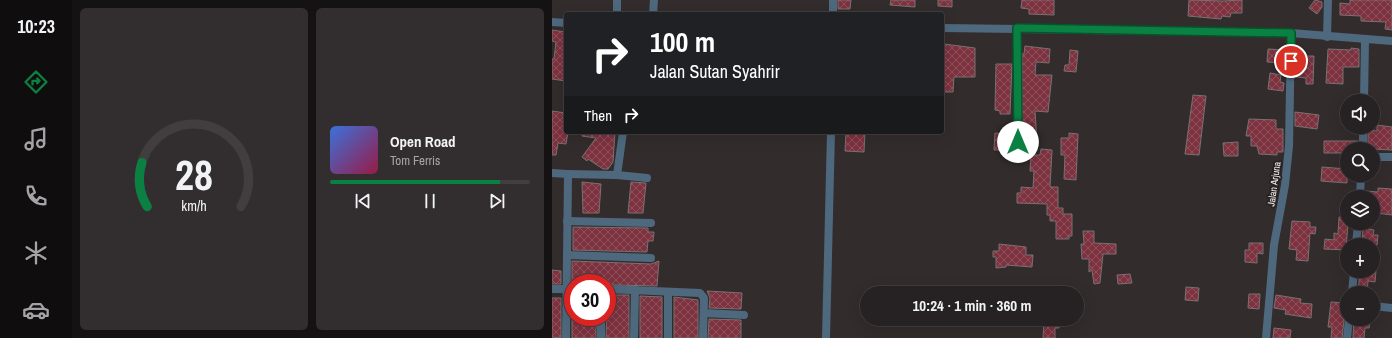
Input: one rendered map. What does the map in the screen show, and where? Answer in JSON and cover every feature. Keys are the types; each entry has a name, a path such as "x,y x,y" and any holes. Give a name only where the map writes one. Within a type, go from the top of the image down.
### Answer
{"street":[{"path":"617,0 618,12"},
{"path":"653,12 654,0"},
{"path":"833,0 833,12"},
{"path":"1327,37 1328,0"},
{"path":"552,22 564,23"},
{"path":"944,28 1291,33 1392,41"},
{"path":"1017,28 1018,142"},
{"name":"Jalan Arjuna","path":"1266,338 1274,245 1285,185 1289,146 1291,33"},
{"path":"1364,94 1365,40"},
{"path":"616,175 623,134"},
{"path":"826,338 831,134"},
{"path":"1380,157 1392,157"},
{"path":"552,173 616,175 647,178"},
{"path":"567,174 567,255 569,274"},
{"path":"567,221 651,223"},
{"path":"567,255 651,258"},
{"path":"552,289 564,288"},
{"path":"616,289 700,293 704,298 703,338"},
{"path":"634,338 635,290"},
{"path":"668,292 668,338"},
{"path":"1380,307 1392,308"},
{"path":"704,313 744,315"},
{"path":"566,338 567,326"},
{"path":"601,338 602,326"},
{"path":"1347,338 1348,326"}],"building":[{"path":"838,0 851,0 850,9 838,9"},
{"path":"891,0 915,0 915,7 890,5"},
{"path":"938,0 952,0 952,7 938,6"},
{"path":"1022,0 1054,0 1054,15 1029,14 1029,9 1021,8"},
{"path":"1189,0 1242,0 1242,13 1231,13 1230,17 1222,16 1221,19 1188,16"},
{"path":"1315,0 1322,2 1322,7 1317,14 1309,8"},
{"path":"1350,0 1392,0 1392,30 1385,29 1386,22 1361,21 1361,16 1340,15 1340,3 1350,4"},
{"path":"552,30 564,32 564,81 552,79 552,59 554,59 556,42 552,41"},
{"path":"944,44 975,48 975,77 954,77 953,92 944,92"},
{"path":"1025,46 1050,49 1049,63 1036,62 1035,75 1052,75 1048,112 1035,111 1037,142 1028,142 1028,134 1022,134 1022,54 1024,54"},
{"path":"1351,48 1359,49 1359,67 1343,67 1343,84 1326,83 1328,49 1351,50"},
{"path":"1268,49 1285,50 1285,63 1267,62"},
{"path":"1070,50 1078,51 1076,72 1064,71 1065,65 1069,65"},
{"path":"1303,56 1314,56 1313,84 1306,84 1306,78 1296,77 1297,62 1302,62"},
{"path":"996,64 1012,64 1010,114 1000,114 1000,111 995,110"},
{"path":"1270,73 1281,75 1280,82 1284,83 1283,91 1268,89"},
{"path":"1193,95 1206,96 1199,155 1185,154"},
{"path":"552,111 564,113 564,134 568,134 566,144 558,143 556,155 552,155"},
{"path":"1295,112 1319,115 1317,129 1295,126"},
{"path":"1249,119 1276,120 1276,129 1283,129 1283,152 1277,152 1277,155 1259,154 1257,146 1251,146 1251,136 1246,136"},
{"path":"1380,125 1392,127 1392,150 1380,149 1380,142 1368,142 1368,134 1380,134"},
{"path":"995,133 1009,134 1008,144 1003,144 1003,150 994,150"},
{"path":"1069,133 1078,134 1076,180 1064,179 1065,155 1061,155 1061,138 1069,138"},
{"path":"582,134 615,134 613,162 608,169 603,169 588,159 587,161 582,157 596,138 582,136"},
{"path":"846,134 865,134 864,152 845,151"},
{"path":"1324,141 1358,141 1340,142 1340,153 1324,153"},
{"path":"1238,142 1238,156 1224,156 1223,143"},
{"path":"1041,149 1052,150 1050,187 1058,187 1058,208 1063,208 1063,214 1072,214 1072,236 1069,236 1069,239 1056,239 1056,221 1050,221 1050,215 1047,215 1047,204 1017,203 1017,193 1021,193 1021,187 1033,188 1034,171 1030,171 1031,155 1040,155"},
{"path":"1322,167 1340,168 1340,182 1347,183 1321,181"},
{"path":"582,182 601,184 599,213 583,213"},
{"path":"631,182 646,183 643,213 628,213"},
{"path":"1378,188 1392,189 1392,215 1380,214 1380,190 1378,190"},
{"path":"1339,217 1340,230 1347,230 1347,238 1340,238 1340,250 1324,249 1325,239 1334,240 1334,233 1338,234"},
{"path":"1292,221 1310,222 1310,227 1316,227 1315,234 1310,233 1308,261 1296,260 1297,250 1289,249"},
{"path":"573,227 648,228 648,232 654,232 653,241 648,241 647,252 573,250"},
{"path":"1363,230 1374,230 1373,235 1378,235 1378,238 1362,238"},
{"path":"1083,231 1094,231 1094,243 1116,244 1116,254 1103,254 1100,283 1094,284 1092,270 1089,272 1089,259 1082,259 1081,244 1084,244"},
{"path":"1249,243 1263,243 1263,254 1257,253 1257,263 1245,262 1245,250 1249,250"},
{"path":"999,244 1026,247 1026,255 1033,255 1032,267 1006,265 1006,267 996,268 996,257 993,257 993,251 999,251"},
{"path":"572,261 651,264 659,261 657,286 616,285 616,274 572,274"},
{"path":"552,270 561,271 561,284 552,284"},
{"path":"1130,274 1132,283 1118,284 1117,275"},
{"path":"1359,278 1375,278 1375,282 1368,281 1368,286 1359,286"},
{"path":"1186,287 1199,288 1198,301 1185,300"},
{"path":"707,291 742,293 741,309 709,308 710,298"},
{"path":"1249,294 1260,294 1259,309 1248,308"},
{"path":"616,295 629,295 629,338 606,338 606,326 616,326"},
{"path":"1276,295 1301,299 1300,303 1312,304 1311,318 1285,314 1286,310 1274,308"},
{"path":"640,296 662,297 662,338 640,338"},
{"path":"674,297 698,300 698,338 674,338"},
{"path":"552,298 561,298 561,338 552,337"},
{"path":"1331,302 1340,303 1340,326 1343,326 1342,338 1331,338 1332,327 1328,327"},
{"path":"709,319 741,320 741,338 708,338"},
{"path":"572,326 596,326 596,338 572,338"},
{"path":"1044,326 1059,326 1059,328 1055,328 1055,338 1043,338"},
{"path":"1354,326 1369,326 1369,328 1365,328 1364,338 1353,338"},
{"path":"1274,328 1291,330 1290,338 1273,338"}],"route":[{"path":"1018,142 1017,28 1291,33 1291,61"}]}
